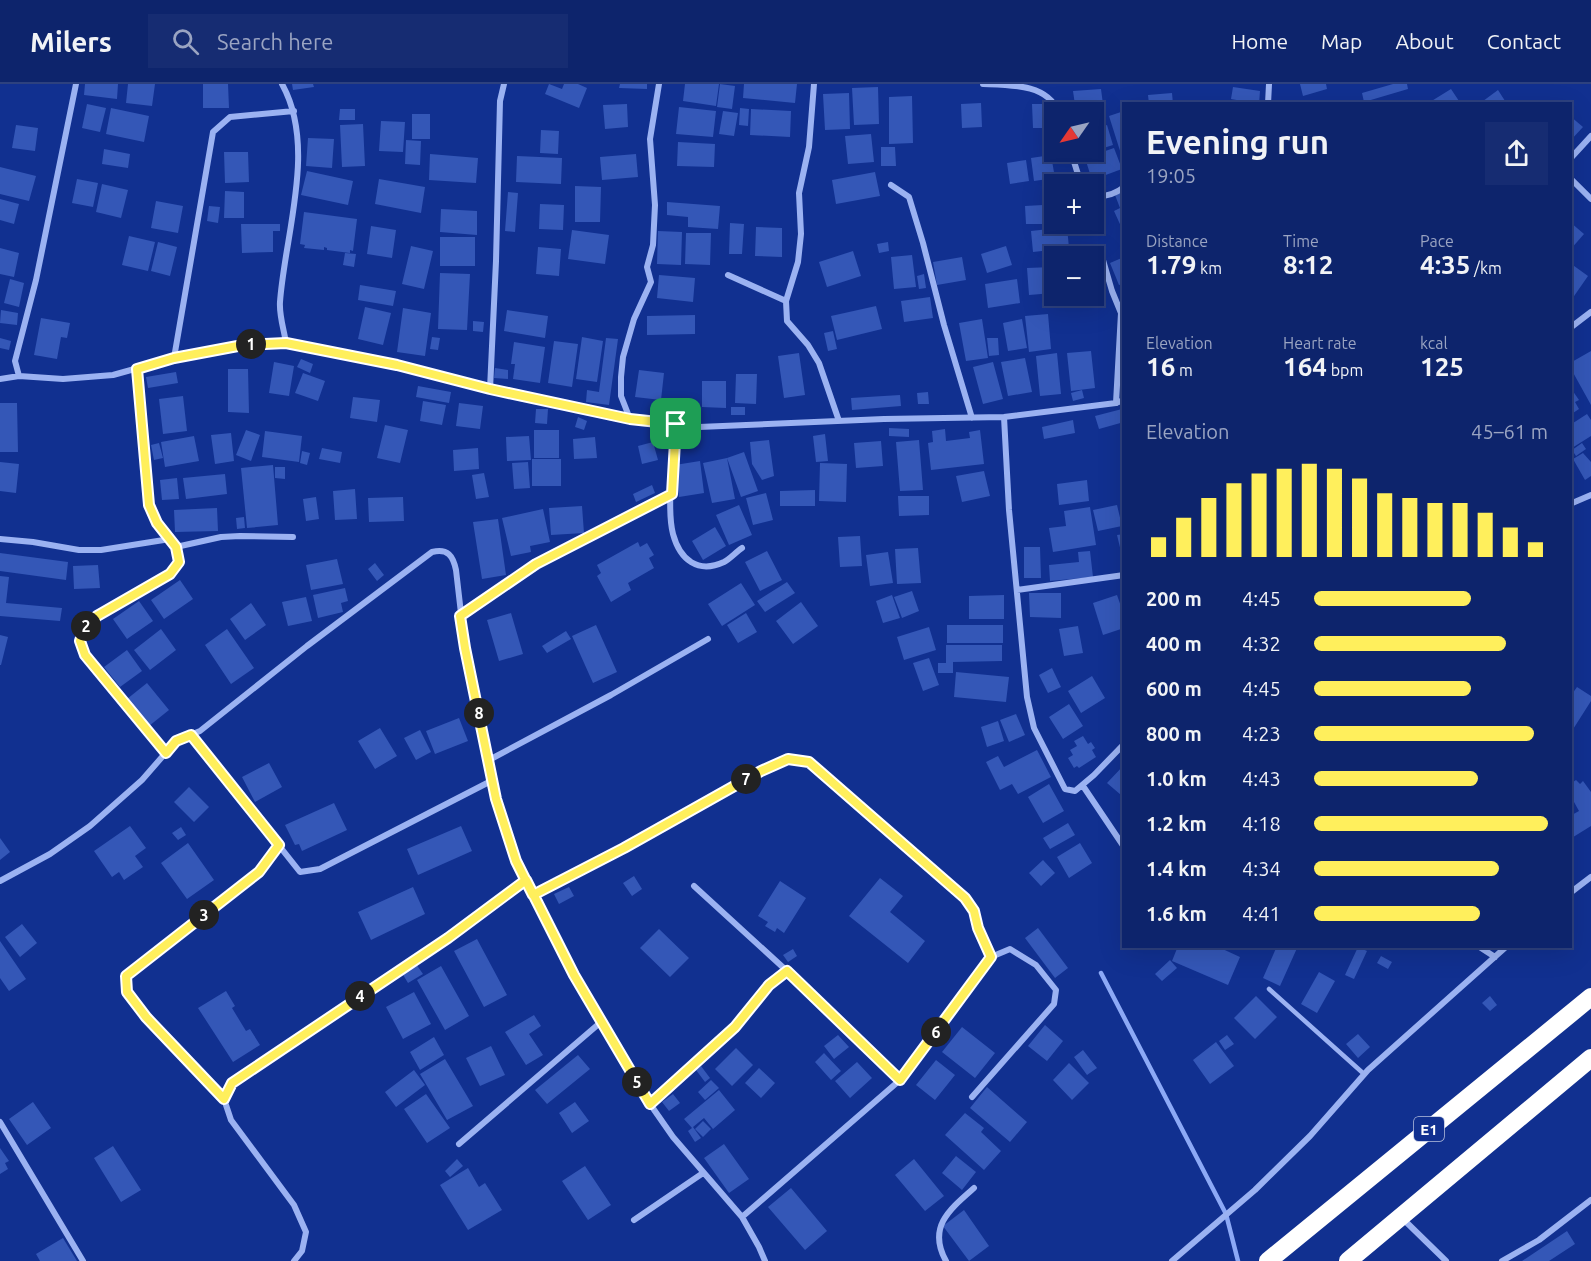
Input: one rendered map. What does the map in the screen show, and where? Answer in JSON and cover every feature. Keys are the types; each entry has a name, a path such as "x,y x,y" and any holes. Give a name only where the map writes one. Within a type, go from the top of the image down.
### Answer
{"highway":[{"name":"E1","path":"1268,1261 1591,997"},
{"path":"1348,1261 1591,1058"}],"street":[{"path":"19,376 15,361 36,280 76,84"},
{"path":"282,84 294,111 299,162 280,304 286,343"},
{"path":"490,389 500,101 504,84"},
{"path":"630,419 621,396 621,376 623,357 634,319 651,282 647,267 653,245 655,206 650,139 659,84"},
{"path":"814,84 808,147 799,193 801,234 798,262 786,301 787,321 808,345 819,363 839,421"},
{"path":"983,84 1038,88 1055,102"},
{"path":"1268,102 1269,84"},
{"path":"174,358 213,132 230,117 294,111"},
{"path":"1572,157 1591,136"},
{"path":"1572,180 1591,199"},
{"path":"891,185 909,197 972,418"},
{"path":"1104,197 1122,189"},
{"path":"1104,263 1121,313 1116,403"},
{"path":"728,275 786,301"},
{"path":"1572,326 1591,312"},
{"path":"0,379 19,376 63,379 113,375 174,358 243,345 286,343 397,365 490,389 630,419 699,427 1004,417 1122,401"},
{"path":"137,369 149,505 157,523 176,547 179,562 170,574 97,616 84,629 80,641 85,655 166,753"},
{"path":"1004,417 1027,697 1034,728 1065,789 1075,791 1083,786 1122,746"},
{"path":"676,424 671,513 673,535 686,560 694,566 706,567 724,562 742,548"},
{"path":"460,616 536,564 672,494"},
{"path":"1572,503 1591,495"},
{"path":"176,547 221,537 293,537"},
{"path":"0,540 90,550 170,539"},
{"path":"0,881 50,854 90,826 142,780 176,741 200,731 307,646 432,552 441,550 454,558 465,648 496,799 516,861 574,975 650,1104 673,1137 742,1217 765,1261"},
{"path":"1017,590 1122,575"},
{"path":"489,759 610,695 708,639"},
{"path":"191,735 300,872 320,869 493,780"},
{"path":"533,895 624,848 761,771 788,759 809,762 965,898 974,911 978,928 991,957"},
{"path":"1083,786 1122,844"},
{"path":"279,845 259,872 126,976 127,992 146,1017 224,1099 231,1120 294,1205 306,1232 302,1251 294,1261"},
{"path":"1572,891 1591,877"},
{"path":"224,1099 232,1083 448,938 526,880"},
{"path":"694,886 787,971 900,1080"},
{"path":"1481,948 1495,957"},
{"path":"1172,1261 1255,1190 1310,1136 1364,1074 1505,948"},
{"path":"742,1217 900,1080 991,957 1010,949 1036,965 1056,990 1054,1004 972,1097"},
{"path":"650,1104 735,1027 769,985 787,971"},
{"path":"459,1144 601,1022"},
{"path":"0,1122 83,1261"},
{"path":"634,1220 703,1173"},
{"path":"946,1261 940,1249 940,1225 949,1209 974,1188"},
{"path":"1502,1261 1539,1240 1591,1200"},
{"path":"1402,1218 1446,1261"}],"lane":[{"path":"1269,989 1364,1074"}],"building":[{"path":"85,84 118,84 117,99 84,95"},
{"path":"128,84 155,84 152,106 126,103"},
{"path":"203,84 228,84 229,108 203,108"},
{"path":"292,84 313,84 314,87 293,90"},
{"path":"549,84 562,89 564,84 578,84 587,88 579,108 545,94"},
{"path":"620,84 647,84 647,89 619,88"},
{"path":"685,84 719,84 716,106 683,101"},
{"path":"720,84 735,86 732,109 717,107"},
{"path":"744,84 797,84 795,103 743,98"},
{"path":"1300,84 1326,84 1327,89 1303,96"},
{"path":"1393,84 1407,84 1408,89 1364,102 1362,93"},
{"path":"878,87 879,124 854,125 852,88"},
{"path":"1233,87 1260,91 1259,102 1231,99"},
{"path":"1101,89 1103,102 1075,102 1073,91"},
{"path":"1451,89 1460,102 1430,102"},
{"path":"1498,90 1506,102 1482,102"},
{"path":"849,93 850,129 825,130 823,94"},
{"path":"1172,93 1173,102 1149,102 1148,95"},
{"path":"912,96 913,143 889,144 889,97"},
{"path":"981,103 982,127 962,128 961,104"},
{"path":"87,104 106,108 100,132 82,128"},
{"path":"627,104 628,127 605,129 603,105"},
{"path":"1032,104 1044,104 1044,128 1033,128"},
{"path":"679,107 716,111 713,137 676,134"},
{"path":"111,108 149,116 144,142 106,134"},
{"path":"740,108 749,109 748,126 739,125"},
{"path":"340,109 355,109 355,120 339,120"},
{"path":"751,109 791,111 790,137 750,135"},
{"path":"723,111 738,113 734,136 719,134"},
{"path":"1122,112 1121,154 1109,116"},
{"path":"412,114 430,114 430,139 412,139"},
{"path":"1572,118 1583,127 1572,139"},
{"path":"381,121 405,122 403,152 379,151"},
{"path":"363,124 365,166 342,167 340,125"},
{"path":"16,125 38,128 35,151 12,148"},
{"path":"1107,125 1113,145 1104,148 1104,126"},
{"path":"541,130 559,131 558,154 540,153"},
{"path":"871,134 874,162 848,164 845,136"},
{"path":"308,138 334,139 332,168 306,166"},
{"path":"406,140 421,141 420,165 405,164"},
{"path":"678,142 715,144 714,167 677,166"},
{"path":"881,147 895,147 896,166 881,166"},
{"path":"1114,148 1122,169 1104,176 1090,174 1086,162 1104,162 1104,151"},
{"path":"104,149 130,154 128,168 102,164"},
{"path":"224,152 248,152 249,182 225,183"},
{"path":"430,154 478,158 476,183 429,180"},
{"path":"636,154 638,177 602,180 600,157"},
{"path":"517,156 562,158 561,184 516,182"},
{"path":"1044,156 1044,162 1052,162 1054,174 1044,174 1044,180 1034,181 1031,158"},
{"path":"1026,160 1029,181 1010,184 1007,163"},
{"path":"0,167 36,176 29,201 0,194"},
{"path":"307,171 353,181 348,205 301,195"},
{"path":"875,172 880,196 836,204 832,180"},
{"path":"77,179 98,183 93,207 72,203"},
{"path":"379,179 425,187 421,213 375,204"},
{"path":"102,184 128,190 121,218 96,212"},
{"path":"575,186 601,187 600,222 575,222"},
{"path":"225,191 244,192 244,218 224,218"},
{"path":"508,192 518,193 515,232 505,231"},
{"path":"1122,192 1122,229 1114,211 1120,208 1115,195"},
{"path":"0,199 19,204 14,224 0,220"},
{"path":"156,201 183,206 178,233 151,228"},
{"path":"667,202 720,206 718,229 688,227 688,217 667,215"},
{"path":"540,204 564,205 563,230 539,229"},
{"path":"1043,205 1043,224 1026,224 1025,206"},
{"path":"209,206 220,207 218,223 207,221"},
{"path":"441,209 477,211 477,235 440,232"},
{"path":"304,212 357,219 353,251 350,250 350,253 327,250 324,247 324,250 304,248 305,245 300,244"},
{"path":"730,223 744,224 742,254 729,254"},
{"path":"241,224 280,224 280,231 273,231 273,252 242,253"},
{"path":"1572,224 1584,234 1572,248"},
{"path":"371,226 396,230 392,258 367,254"},
{"path":"756,227 782,228 782,257 755,256"},
{"path":"572,230 609,235 605,264 568,259"},
{"path":"1044,230 1044,234 1068,234 1069,246 1044,246 1044,251 1033,252 1031,231"},
{"path":"658,231 682,232 681,265 657,264"},
{"path":"686,233 711,233 710,265 685,264"},
{"path":"129,236 155,242 148,271 122,265"},
{"path":"440,237 475,237 475,266 440,266"},
{"path":"158,242 177,247 170,276 151,271"},
{"path":"888,242 889,251 879,253 877,244"},
{"path":"411,246 433,251 424,289 402,284"},
{"path":"1006,246 1012,265 987,273 981,254"},
{"path":"538,247 561,249 559,276 536,274"},
{"path":"0,248 19,253 14,277 0,274"},
{"path":"853,251 861,276 827,287 819,262"},
{"path":"345,253 356,254 354,267 343,265"},
{"path":"912,255 916,287 894,289 891,257"},
{"path":"962,257 966,280 937,285 933,262"},
{"path":"1122,258 1122,284 1119,285 1110,263"},
{"path":"1572,264 1588,276 1572,299"},
{"path":"1044,267 1044,294 1029,295 1027,268"},
{"path":"440,273 470,274 467,330 438,329"},
{"path":"924,274 926,288 919,289 917,276"},
{"path":"659,275 695,278 693,302 657,298"},
{"path":"10,279 24,283 19,307 4,303"},
{"path":"1017,279 1020,303 988,308 985,284"},
{"path":"360,285 396,291 393,306 358,300"},
{"path":"930,297 933,318 904,322 901,301"},
{"path":"876,306 882,329 837,340 831,316"},
{"path":"365,307 391,313 383,345 358,339"},
{"path":"403,308 431,313 425,356 397,352"},
{"path":"1,310 18,313 17,325 0,323"},
{"path":"507,310 548,316 545,338 504,331"},
{"path":"1048,314 1051,349 1029,352 1025,316"},
{"path":"695,315 695,334 647,335 647,316"},
{"path":"41,318 70,323 67,338 61,337 57,359 34,355"},
{"path":"982,319 988,358 966,361 959,323"},
{"path":"1022,319 1027,348 1008,351 1003,323"},
{"path":"473,321 484,322 483,332 473,331"},
{"path":"833,331 837,349 828,351 824,333"},
{"path":"432,337 440,338 438,350 430,349"},
{"path":"582,337 603,341 597,382 576,379"},
{"path":"0,338 11,341 9,350 0,348"},
{"path":"606,338 618,339 609,405 586,402 587,390 599,392"},
{"path":"987,338 998,338 999,355 989,356"},
{"path":"554,341 578,344 572,387 548,383"},
{"path":"514,342 545,347 540,383 513,379 515,364 511,364"},
{"path":"1091,351 1095,388 1071,391 1067,353"},
{"path":"1591,351 1591,405 1572,371 1572,362"},
{"path":"799,353 805,395 784,398 778,356"},
{"path":"1057,353 1061,394 1040,396 1036,356"},
{"path":"1025,358 1032,392 1008,396 1001,362"},
{"path":"301,359 313,364 310,373 297,367"},
{"path":"274,362 294,366 289,396 269,393"},
{"path":"993,362 1003,399 983,404 973,367"},
{"path":"495,368 508,370 508,379 494,378"},
{"path":"228,369 248,369 249,413 228,412"},
{"path":"639,370 664,373 661,400 635,397"},
{"path":"176,372 178,383 148,388 146,377"},
{"path":"303,373 325,381 318,401 295,393"},
{"path":"736,374 757,374 756,404 735,403"},
{"path":"702,381 726,381 726,408 702,407"},
{"path":"418,386 451,392 449,403 416,397"},
{"path":"1082,390 1084,398 1073,401 1071,393"},
{"path":"1572,390 1579,400 1575,402 1579,409 1572,414"},
{"path":"928,392 929,404 918,404 917,393"},
{"path":"900,395 901,406 852,410 851,398"},
{"path":"183,396 187,431 163,434 159,399"},
{"path":"353,397 380,400 377,422 350,418"},
{"path":"423,401 446,405 442,425 420,421"},
{"path":"0,403 17,403 18,452 0,452"},
{"path":"459,403 483,406 480,429 456,426"},
{"path":"731,407 745,407 745,415 731,415"},
{"path":"536,409 548,409 547,424 535,423"},
{"path":"1122,409 1122,423 1099,429 1095,416"},
{"path":"1587,414 1591,420 1591,436 1572,448 1572,424"},
{"path":"578,417 587,421 584,430 575,427"},
{"path":"1073,420 1075,433 1044,439 1042,427"},
{"path":"385,425 408,430 400,463 377,458"},
{"path":"889,428 909,429 909,437 889,436"},
{"path":"945,429 946,441 970,438 969,432 980,430 984,464 931,470 928,443 933,442 932,431"},
{"path":"246,430 260,435 251,461 236,455"},
{"path":"534,430 559,430 559,458 534,458"},
{"path":"265,431 302,436 299,462 262,457"},
{"path":"231,433 234,461 215,464 211,435"},
{"path":"825,434 828,461 816,462 813,436"},
{"path":"194,436 199,461 165,467 161,442"},
{"path":"529,436 531,460 507,461 506,437"},
{"path":"595,437 597,458 574,459 573,439"},
{"path":"769,440 774,476 762,480 752,464 750,442"},
{"path":"919,440 923,490 900,491 896,442"},
{"path":"881,441 883,466 856,468 854,443"},
{"path":"653,442 658,460 642,464 638,446"},
{"path":"159,443 163,458 154,460 151,445"},
{"path":"1582,443 1586,449 1576,456 1572,450"},
{"path":"322,448 342,452 340,463 319,459"},
{"path":"478,448 479,469 454,471 453,450"},
{"path":"302,451 310,453 307,465 300,463"},
{"path":"744,452 758,491 741,497 727,458"},
{"path":"1583,453 1591,462 1591,476 1585,480 1573,459"},
{"path":"727,458 735,499 712,503 703,463"},
{"path":"532,459 561,459 561,486 532,486"},
{"path":"700,461 704,493 679,497 675,465"},
{"path":"0,462 19,464 16,493 0,491"},
{"path":"528,462 530,488 514,489 512,463"},
{"path":"820,463 847,464 846,502 819,501"},
{"path":"273,465 278,525 247,528 241,468"},
{"path":"275,467 285,467 285,479 275,478"},
{"path":"984,471 990,496 962,502 956,476"},
{"path":"484,473 489,497 476,499 472,475"},
{"path":"225,474 227,494 186,499 183,478"},
{"path":"177,478 179,499 162,500 160,480"},
{"path":"1087,480 1089,501 1059,505 1057,484"},
{"path":"652,485 655,493 636,502 633,494"},
{"path":"355,489 357,519 335,520 333,491"},
{"path":"815,490 815,506 780,506 780,491"},
{"path":"766,493 773,520 753,525 746,498"},
{"path":"898,496 929,496 929,515 899,516"},
{"path":"316,497 319,519 306,521 303,499"},
{"path":"403,497 404,521 369,522 368,498"},
{"path":"739,505 752,535 729,545 716,515"},
{"path":"1117,505 1122,526 1098,531 1093,510"},
{"path":"582,506 584,533 551,535 549,508"},
{"path":"1090,507 1096,545 1053,552 1049,528 1066,526 1064,511"},
{"path":"217,508 218,531 175,532 174,510"},
{"path":"543,509 550,542 530,546 531,552 511,556 502,518"},
{"path":"244,517 245,528 237,529 236,518"},
{"path":"498,519 506,575 482,579 473,522"},
{"path":"715,527 726,546 703,560 692,541"},
{"path":"1122,534 1122,556 1117,535"},
{"path":"860,536 862,566 840,567 838,537"},
{"path":"638,542 640,547 647,543 654,555 649,558 654,568 628,583 631,590 611,602 597,576 601,573 597,565"},
{"path":"1024,547 1040,547 1041,578 1024,578"},
{"path":"918,548 921,583 897,584 895,549"},
{"path":"767,551 782,580 760,591 745,562"},
{"path":"1090,551 1093,577 1050,581 1049,565 1079,562 1078,552"},
{"path":"888,552 893,583 870,586 866,555"},
{"path":"0,553 68,562 66,580 0,571"},
{"path":"337,559 343,584 311,590 306,565"},
{"path":"375,563 384,575 377,581 368,569"},
{"path":"98,565 100,588 74,589 73,566"},
{"path":"0,576 9,577 6,603 62,608 60,621 0,616"},
{"path":"180,580 193,599 164,619 151,600"},
{"path":"787,582 795,593 765,612 757,601"},
{"path":"741,583 755,605 722,626 708,604"},
{"path":"345,588 348,601 341,603 343,612 318,618 313,595"},
{"path":"912,591 919,611 902,618 894,597"},
{"path":"1029,593 1061,593 1061,618 1030,617"},
{"path":"892,595 900,618 883,623 876,601"},
{"path":"1004,595 1004,619 969,619 969,596"},
{"path":"1117,595 1122,609 1122,629 1103,635 1093,603"},
{"path":"306,597 312,621 288,626 282,602"},
{"path":"139,601 153,621 127,639 113,619"},
{"path":"801,602 818,626 793,644 776,621"},
{"path":"251,603 266,625 245,640 230,619"},
{"path":"511,613 523,654 499,661 487,620"},
{"path":"746,613 757,632 738,643 727,625"},
{"path":"596,625 617,672 593,683 572,636"},
{"path":"947,625 1003,625 1003,643 947,643"},
{"path":"1078,626 1083,653 1064,656 1059,629"},
{"path":"929,627 936,650 904,660 897,637"},
{"path":"161,629 176,650 150,670 134,650"},
{"path":"227,629 254,668 231,684 205,645"},
{"path":"566,631 571,639 547,653 542,646"},
{"path":"0,635 8,637 1,665 0,665"},
{"path":"946,645 1002,645 1002,661 953,662 953,673 938,673 938,663 946,663"},
{"path":"127,650 142,671 120,687 104,667"},
{"path":"929,658 939,685 923,691 913,663"},
{"path":"1052,668 1061,687 1048,693 1039,675"},
{"path":"956,672 1009,677 1006,702 954,697"},
{"path":"1092,676 1105,698 1081,713 1068,691"},
{"path":"147,683 169,710 149,726 127,699"},
{"path":"1577,687 1591,696 1591,701 1572,731 1572,694"},
{"path":"1069,704 1083,726 1063,739 1049,717"},
{"path":"1016,714 1025,735 1009,742 1000,720"},
{"path":"459,718 468,741 435,754 426,731"},
{"path":"998,721 1004,741 987,747 981,727"},
{"path":"380,728 397,756 375,769 358,741"},
{"path":"420,730 431,752 416,760 404,738"},
{"path":"1083,736 1088,744 1091,742 1095,748 1092,750 1096,757 1079,768 1077,766 1074,768 1068,758 1073,755 1070,750 1077,746 1074,741"},
{"path":"1037,750 1051,777 1018,794 1012,784 1000,790 986,762 998,756 1004,767"},
{"path":"269,763 282,787 255,802 242,777"},
{"path":"1122,767 1122,794 1107,783"},
{"path":"1576,780 1580,784 1583,781 1591,792 1591,826 1572,838 1572,815 1579,811 1574,802 1572,803 1572,783"},
{"path":"1049,784 1064,811 1043,823 1028,797"},
{"path":"189,787 209,807 194,822 174,802"},
{"path":"334,803 347,830 302,851 299,844 295,845 285,825"},
{"path":"1068,823 1075,835 1050,849 1043,838"},
{"path":"130,826 146,848 135,856 143,867 124,880 119,872 112,877 94,851"},
{"path":"461,826 472,851 418,875 407,849"},
{"path":"181,827 186,835 178,840 172,833"},
{"path":"0,838 10,852 0,860"},
{"path":"188,843 214,880 187,899 161,863"},
{"path":"1080,843 1092,863 1069,878 1057,857"},
{"path":"1043,860 1055,873 1041,886 1029,873"},
{"path":"634,876 642,889 632,896 623,883"},
{"path":"880,878 903,896 890,912 925,941 908,963 849,916"},
{"path":"780,881 806,898 784,933 777,928 775,932 765,926 768,922 758,916"},
{"path":"413,887 425,914 371,940 358,912"},
{"path":"569,887 574,896 559,904 554,894"},
{"path":"22,924 37,943 20,957 5,937"},
{"path":"1038,928 1068,968 1055,978 1025,938"},
{"path":"659,929 689,958 670,977 640,948"},
{"path":"477,939 507,995 484,1007 454,951"},
{"path":"0,941 26,979 9,991 0,978"},
{"path":"1177,948 1220,948 1240,957 1228,985 1172,961"},
{"path":"1276,948 1297,948 1280,986 1263,978"},
{"path":"1358,948 1367,951 1354,979 1345,975"},
{"path":"793,949 797,956 788,962 783,955"},
{"path":"1381,956 1392,962 1388,969 1377,963"},
{"path":"1170,960 1177,968 1162,981 1155,974"},
{"path":"416,964 423,974 408,983 402,973"},
{"path":"441,966 469,1016 445,1030 417,980"},
{"path":"1319,972 1335,981 1317,1013 1301,1004"},
{"path":"226,991 235,1006 232,1008 246,1031 250,1029 260,1045 233,1062 198,1008"},
{"path":"414,992 431,1024 403,1039 386,1007"},
{"path":"1256,996 1277,1017 1255,1039 1234,1018"},
{"path":"1490,996 1497,1005 1490,1011 1482,1003"},
{"path":"534,1015 541,1026 529,1034 543,1055 526,1065 505,1032"},
{"path":"1045,1025 1063,1041 1047,1061 1028,1046"},
{"path":"962,1027 995,1053 975,1078 942,1052"},
{"path":"1358,1034 1370,1047 1358,1058 1346,1044"},
{"path":"838,1035 849,1047 834,1059 824,1046"},
{"path":"1227,1035 1234,1044 1225,1050 1219,1041"},
{"path":"434,1037 444,1055 420,1070 410,1052"},
{"path":"1216,1042 1234,1066 1210,1084 1193,1060"},
{"path":"491,1046 505,1075 480,1086 466,1058"},
{"path":"736,1048 753,1065 732,1086 715,1069"},
{"path":"1083,1050 1097,1068 1087,1075 1074,1057"},
{"path":"824,1053 841,1071 831,1080 815,1062"},
{"path":"578,1055 590,1069 547,1104 535,1090"},
{"path":"445,1059 473,1106 447,1120 420,1074"},
{"path":"936,1060 955,1075 935,1100 916,1085"},
{"path":"857,1062 872,1078 850,1098 835,1081"},
{"path":"1069,1063 1089,1083 1072,1100 1053,1080"},
{"path":"701,1066 710,1078 705,1082 696,1070"},
{"path":"759,1068 775,1083 761,1098 745,1083"},
{"path":"414,1070 425,1085 396,1107 385,1092"},
{"path":"711,1080 719,1088 705,1100 698,1092"},
{"path":"987,1087 1027,1122 1010,1142 970,1108"},
{"path":"719,1090 735,1110 713,1129 704,1118 693,1127 701,1138 695,1142 688,1131 692,1128 684,1119"},
{"path":"426,1094 450,1128 427,1143 404,1109"},
{"path":"673,1094 680,1103 669,1111 662,1102"},
{"path":"33,1102 51,1128 27,1145 9,1119"},
{"path":"575,1102 589,1121 572,1133 559,1113"},
{"path":"965,1113 984,1128 981,1132 1001,1151 984,1170 945,1135"},
{"path":"703,1121 711,1129 703,1137 695,1129"},
{"path":"724,1144 749,1179 729,1193 704,1158"},
{"path":"113,1146 141,1190 121,1202 94,1158"},
{"path":"0,1148 9,1161 5,1163 8,1169 0,1174"},
{"path":"956,1156 976,1172 962,1190 942,1173"},
{"path":"457,1159 463,1166 450,1177 445,1171"},
{"path":"914,1159 944,1196 925,1211 895,1175"},
{"path":"585,1166 611,1205 588,1220 562,1181"},
{"path":"468,1168 479,1187 485,1183 502,1210 468,1230 440,1185"},
{"path":"791,1188 827,1231 805,1250 768,1207"},
{"path":"964,1210 989,1246 969,1261 943,1226"},
{"path":"1567,1231 1575,1244 1549,1261 1522,1261"},
{"path":"63,1238 77,1261 40,1261 36,1254"}],"waterway":[{"path":"1101,973 1226,1214 1238,1261"}],"route":[{"path":"676,424 630,419 490,389 397,365 286,343 243,345 174,358 137,369 149,505 157,523 176,547 179,562 170,574 97,616 84,629 80,641 85,655 166,753 176,741 191,735 279,845 259,872 126,976 127,992 146,1017 224,1099 232,1083 448,938 526,880 574,975 650,1104 735,1027 769,985 787,971 900,1080 991,957 978,928 974,911 965,898 941,874 809,762 788,759 761,771 624,848 533,895 526,880 516,861 496,799 460,616 536,564 672,494 676,424"}]}
